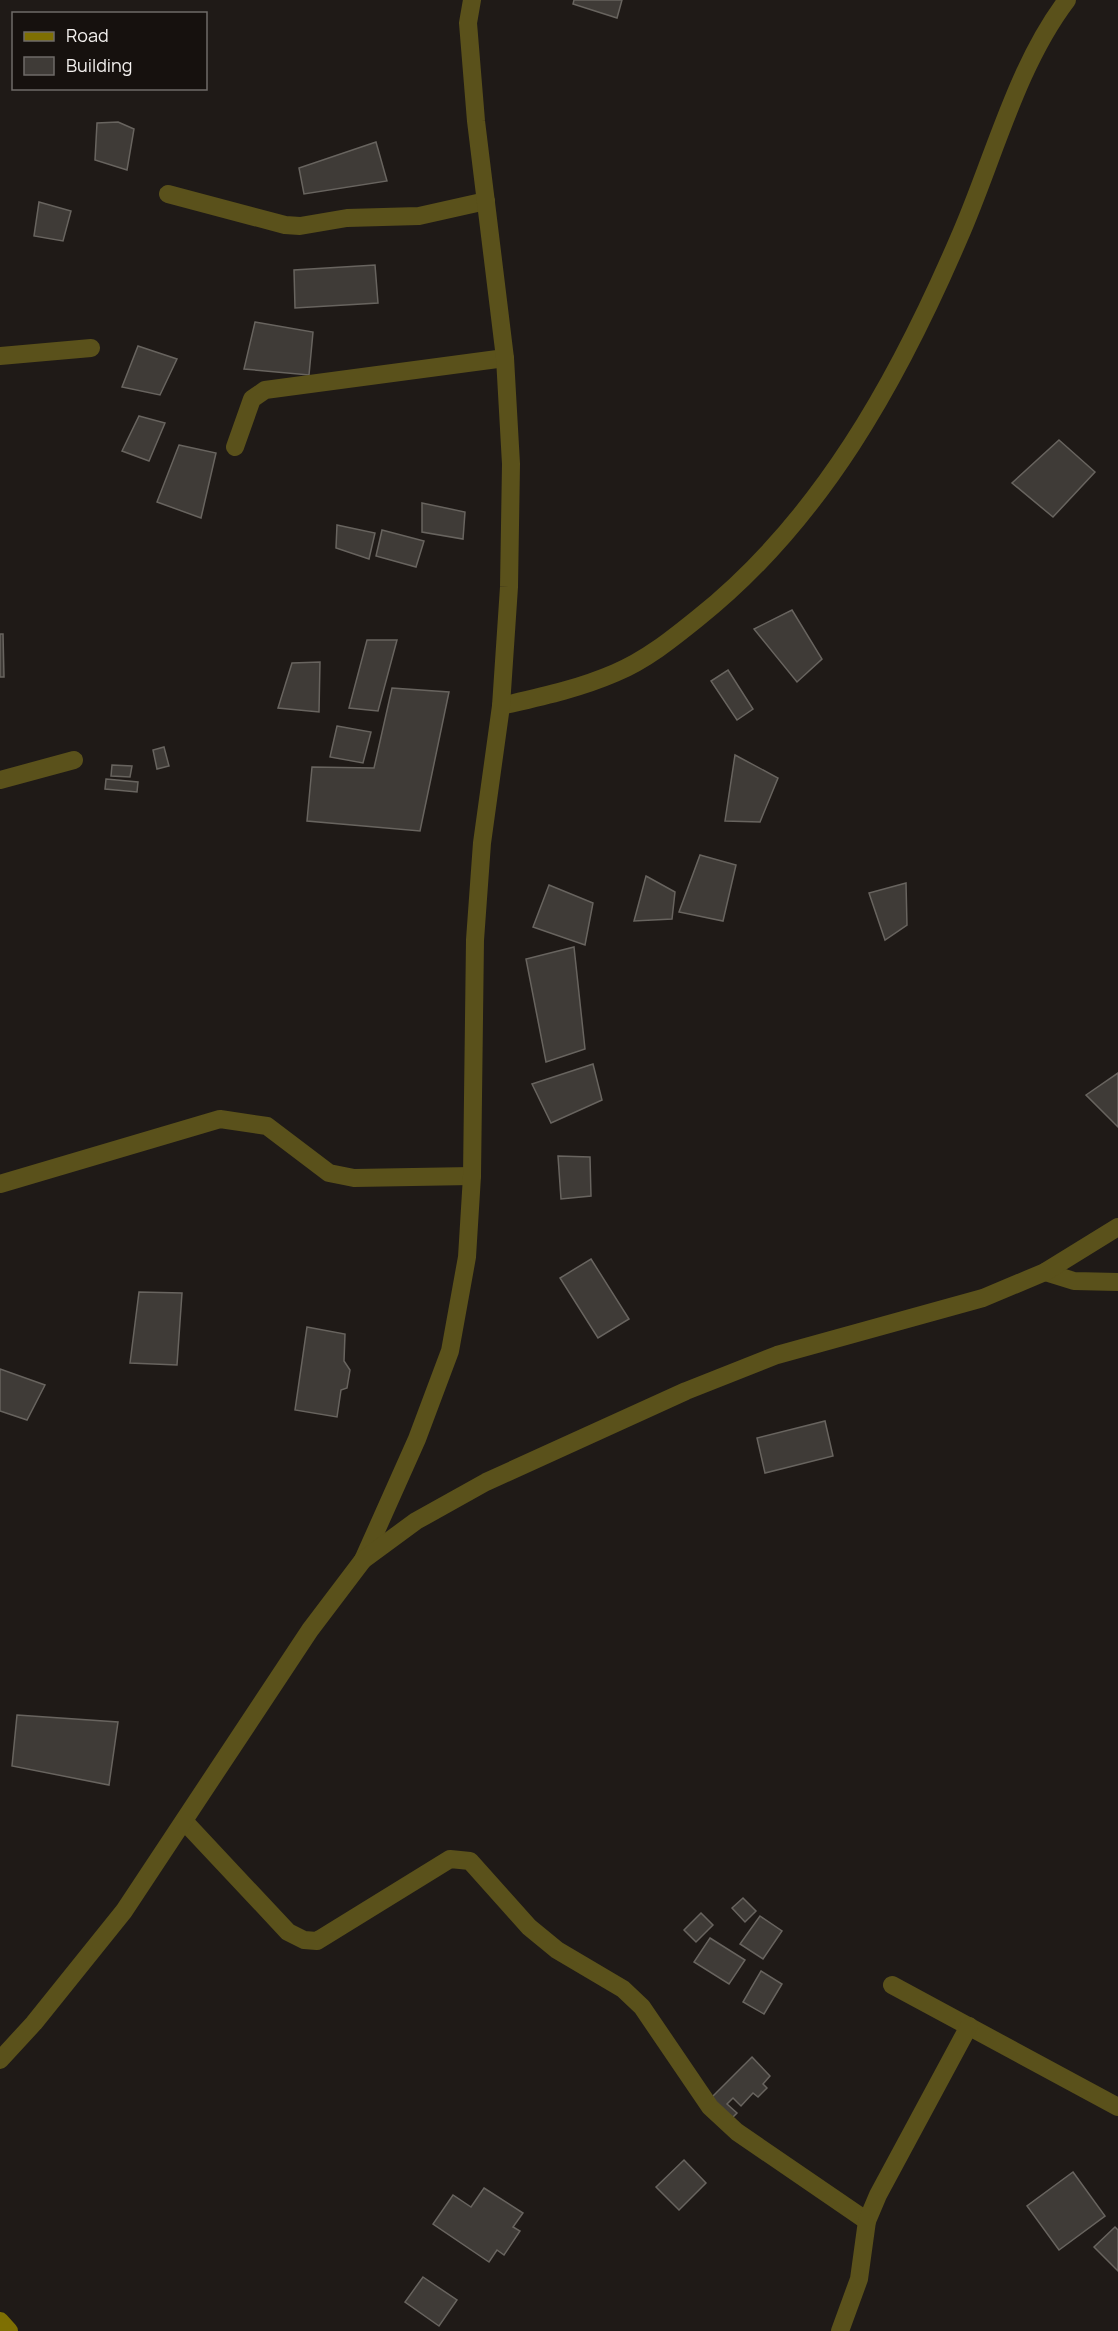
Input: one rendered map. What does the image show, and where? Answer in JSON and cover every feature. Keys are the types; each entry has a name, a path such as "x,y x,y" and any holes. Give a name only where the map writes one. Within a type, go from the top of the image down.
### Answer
{"main road":[{"path":"0,2321 9,2331"}],"street":[{"path":"0,2060 34,2024 124,1911 310,1630 363,1560 417,1438 450,1351 466,1257 472,1176 475,940 482,843 501,706 509,587 511,464 505,358 468,23 472,0"},
{"path":"501,706 569,690 617,672 662,647 728,594 779,543 828,482 883,394 959,238 1018,90 1055,16 1067,0"},
{"path":"168,195 285,225 300,226 347,218 419,216 486,201"},
{"path":"0,356 91,348"},
{"path":"235,447 252,399 265,390 505,358"},
{"path":"0,780 74,760"},
{"path":"0,1184 220,1119 267,1126 328,1173 354,1178 472,1176"},
{"path":"363,1560 416,1521 486,1482 686,1391 777,1355 983,1298 1045,1272 1118,1227"},
{"path":"1045,1272 1074,1281 1118,1282"},
{"path":"184,1821 288,1932 304,1940 317,1941 450,1859 470,1862 529,1927 557,1950 623,1989 642,2007 710,2107 737,2132 867,2221"},
{"path":"892,1985 1118,2107"},
{"path":"840,2331 859,2279 867,2221 969,2026"}],"building":[{"path":"574,0 622,0 617,18 573,4"},
{"path":"118,122 134,129 127,170 95,160 97,123"},
{"path":"376,142 387,181 304,194 299,168"},
{"path":"39,202 71,211 63,241 34,236"},
{"path":"375,265 378,303 295,308 294,270"},
{"path":"255,322 313,332 309,375 244,369"},
{"path":"138,346 177,359 160,395 122,387"},
{"path":"139,416 165,423 149,461 122,451"},
{"path":"1059,440 1095,472 1053,517 1012,483"},
{"path":"179,445 216,453 201,518 157,502"},
{"path":"422,503 465,512 463,539 422,532"},
{"path":"337,525 375,533 369,559 336,548"},
{"path":"382,530 424,541 416,567 376,556"},
{"path":"792,610 822,659 797,682 754,629"},
{"path":"0,634 3,634 4,677 0,677"},
{"path":"367,640 397,640 378,711 349,708"},
{"path":"320,662 319,712 278,708 292,663"},
{"path":"728,670 753,709 737,720 711,681"},
{"path":"392,688 449,692 420,831 307,821 312,767 374,768"},
{"path":"337,726 371,732 363,763 330,757"},
{"path":"164,747 169,766 157,769 153,750"},
{"path":"735,755 778,778 760,822 725,821"},
{"path":"112,765 132,766 130,777 111,776"},
{"path":"106,779 138,782 137,792 105,789"},
{"path":"700,855 736,865 723,921 679,912"},
{"path":"646,876 675,892 672,919 634,921"},
{"path":"906,883 907,925 885,940 869,893"},
{"path":"549,885 593,903 585,945 533,927"},
{"path":"574,947 585,1049 546,1062 526,959"},
{"path":"593,1064 602,1100 551,1123 532,1084"},
{"path":"1118,1073 1118,1127 1086,1095"},
{"path":"558,1156 590,1157 591,1196 561,1199"},
{"path":"591,1259 629,1319 598,1338 560,1278"},
{"path":"139,1292 182,1293 177,1365 130,1363"},
{"path":"307,1327 345,1334 344,1361 350,1370 347,1388 341,1390 337,1417 295,1410"},
{"path":"0,1369 45,1385 27,1420 0,1411"},
{"path":"825,1421 833,1456 765,1473 757,1438"},
{"path":"17,1715 118,1722 109,1785 12,1766"},
{"path":"743,1898 756,1911 745,1922 732,1908"},
{"path":"701,1913 713,1925 696,1942 684,1930"},
{"path":"760,1916 782,1931 763,1959 740,1944"},
{"path":"710,1938 745,1960 729,1984 694,1962"},
{"path":"761,1971 782,1984 764,2014 743,2002"},
{"path":"752,2057 770,2076 763,2084 767,2088 758,2097 753,2093 741,2106 733,2098 727,2104 737,2113 727,2123 707,2102"},
{"path":"684,2160 706,2183 679,2210 656,2187"},
{"path":"1073,2172 1105,2216 1059,2250 1027,2206"},
{"path":"484,2188 523,2213 513,2227 520,2231 504,2255 497,2250 489,2262 433,2224 453,2195 471,2207"},
{"path":"1115,2227 1118,2230 1118,2271 1094,2247"},
{"path":"423,2277 457,2300 439,2326 405,2302"}]}
